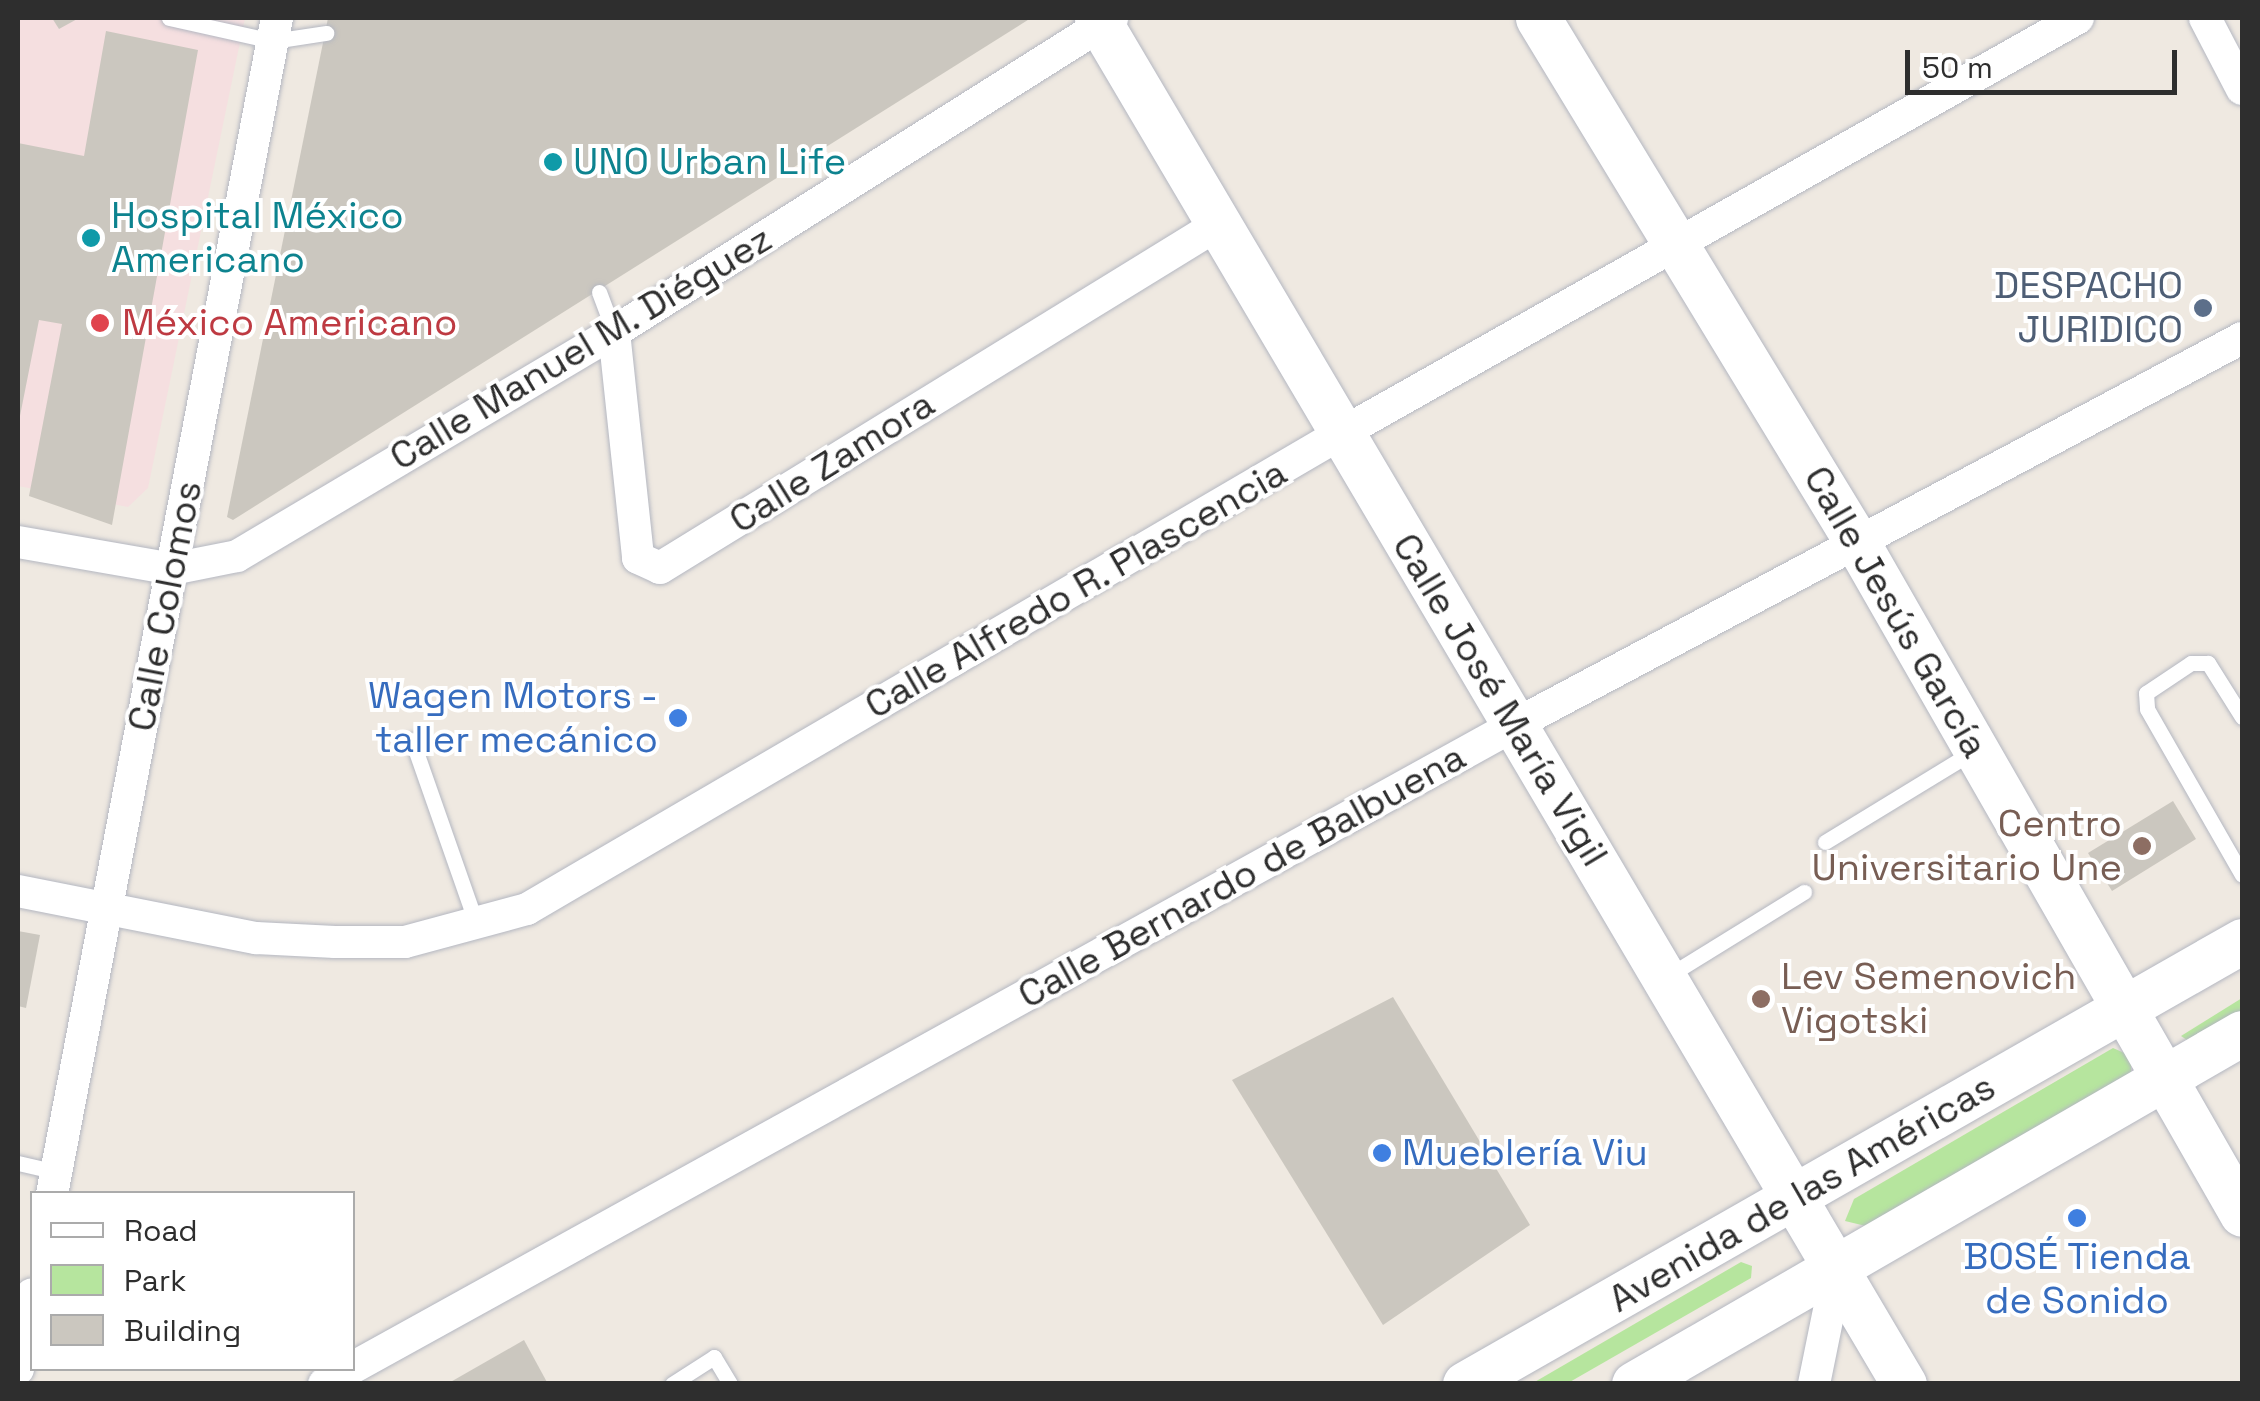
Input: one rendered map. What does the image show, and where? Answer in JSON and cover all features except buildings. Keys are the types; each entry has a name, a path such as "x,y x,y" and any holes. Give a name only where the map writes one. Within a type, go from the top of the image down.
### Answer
{"street":[{"name":"Calle Jesús García","path":"1538,18 1858,544 2242,1214"},
{"name":"Calle Alfredo R. Plascencia","path":"18,891 256,938 335,942 405,942 478,927 527,909 1342,433 1679,248 2078,18"},
{"path":"2205,18 2242,88"},
{"name":"Calle José María Vigil","path":"1103,20 1218,224 1904,1384"},
{"name":"Calle Manuel M. Diéguez","path":"18,542 172,569 237,556 614,332 1103,20"},
{"name":"Calle Colomos","path":"55,1183 275,29"},
{"name":"Calle Zamora","path":"614,332 638,558 660,568 1218,224"},
{"name":"Calle Bernardo de Balbuena","path":"355,1366 1515,726 2242,338"},
{"name":"Avenida de las Américas","path":"1465,1384 2242,941"},
{"path":"1634,1384 1838,1271 2242,1034"},
{"path":"1814,1384 1838,1271"},
{"path":"18,1369 30,1305"},
{"name":"Calle Bernardo de Balbuena","path":"324,1384 347,1371"}],"lane":[{"path":"169,18 326,32"},
{"path":"600,292 614,332"},
{"path":"2242,717 2208,663 2192,664 2146,693 2146,709 2242,875"},
{"path":"412,740 478,927"},
{"path":"1825,842 1977,750"},
{"path":"1664,978 1804,892"},
{"path":"18,1163 55,1183"},
{"path":"672,1384 714,1357 730,1384"}],"shaded area":[{"name":"México Americano","path":"18,18 245,18 148,488 128,507 18,486"}],"green space":[{"path":"2242,998 2242,1012 2190,1042 2181,1036"},
{"path":"2113,1048 2131,1056 2131,1076 1870,1227 1845,1221 1854,1199"},
{"path":"1741,1262 1752,1266 1751,1278 1568,1383 1533,1383"}],"place":[{"name":"UNO Urban Life","path":"553,162"},
{"name":"Hospital México Americano","path":"91,238"},
{"name":"DESPACHO JURIDICO","path":"2203,308"},
{"name":"México Americano","path":"100,323"},
{"name":"Wagen Motors - taller mecánico","path":"678,718"},
{"name":"Centro Universitario Une","path":"2142,846"},
{"name":"Lev Semenovich Vigotski","path":"1761,999"},
{"name":"Mueblería Viu","path":"1382,1153"},
{"name":"BOSÉ Tienda de Sonido","path":"2077,1218"}]}
